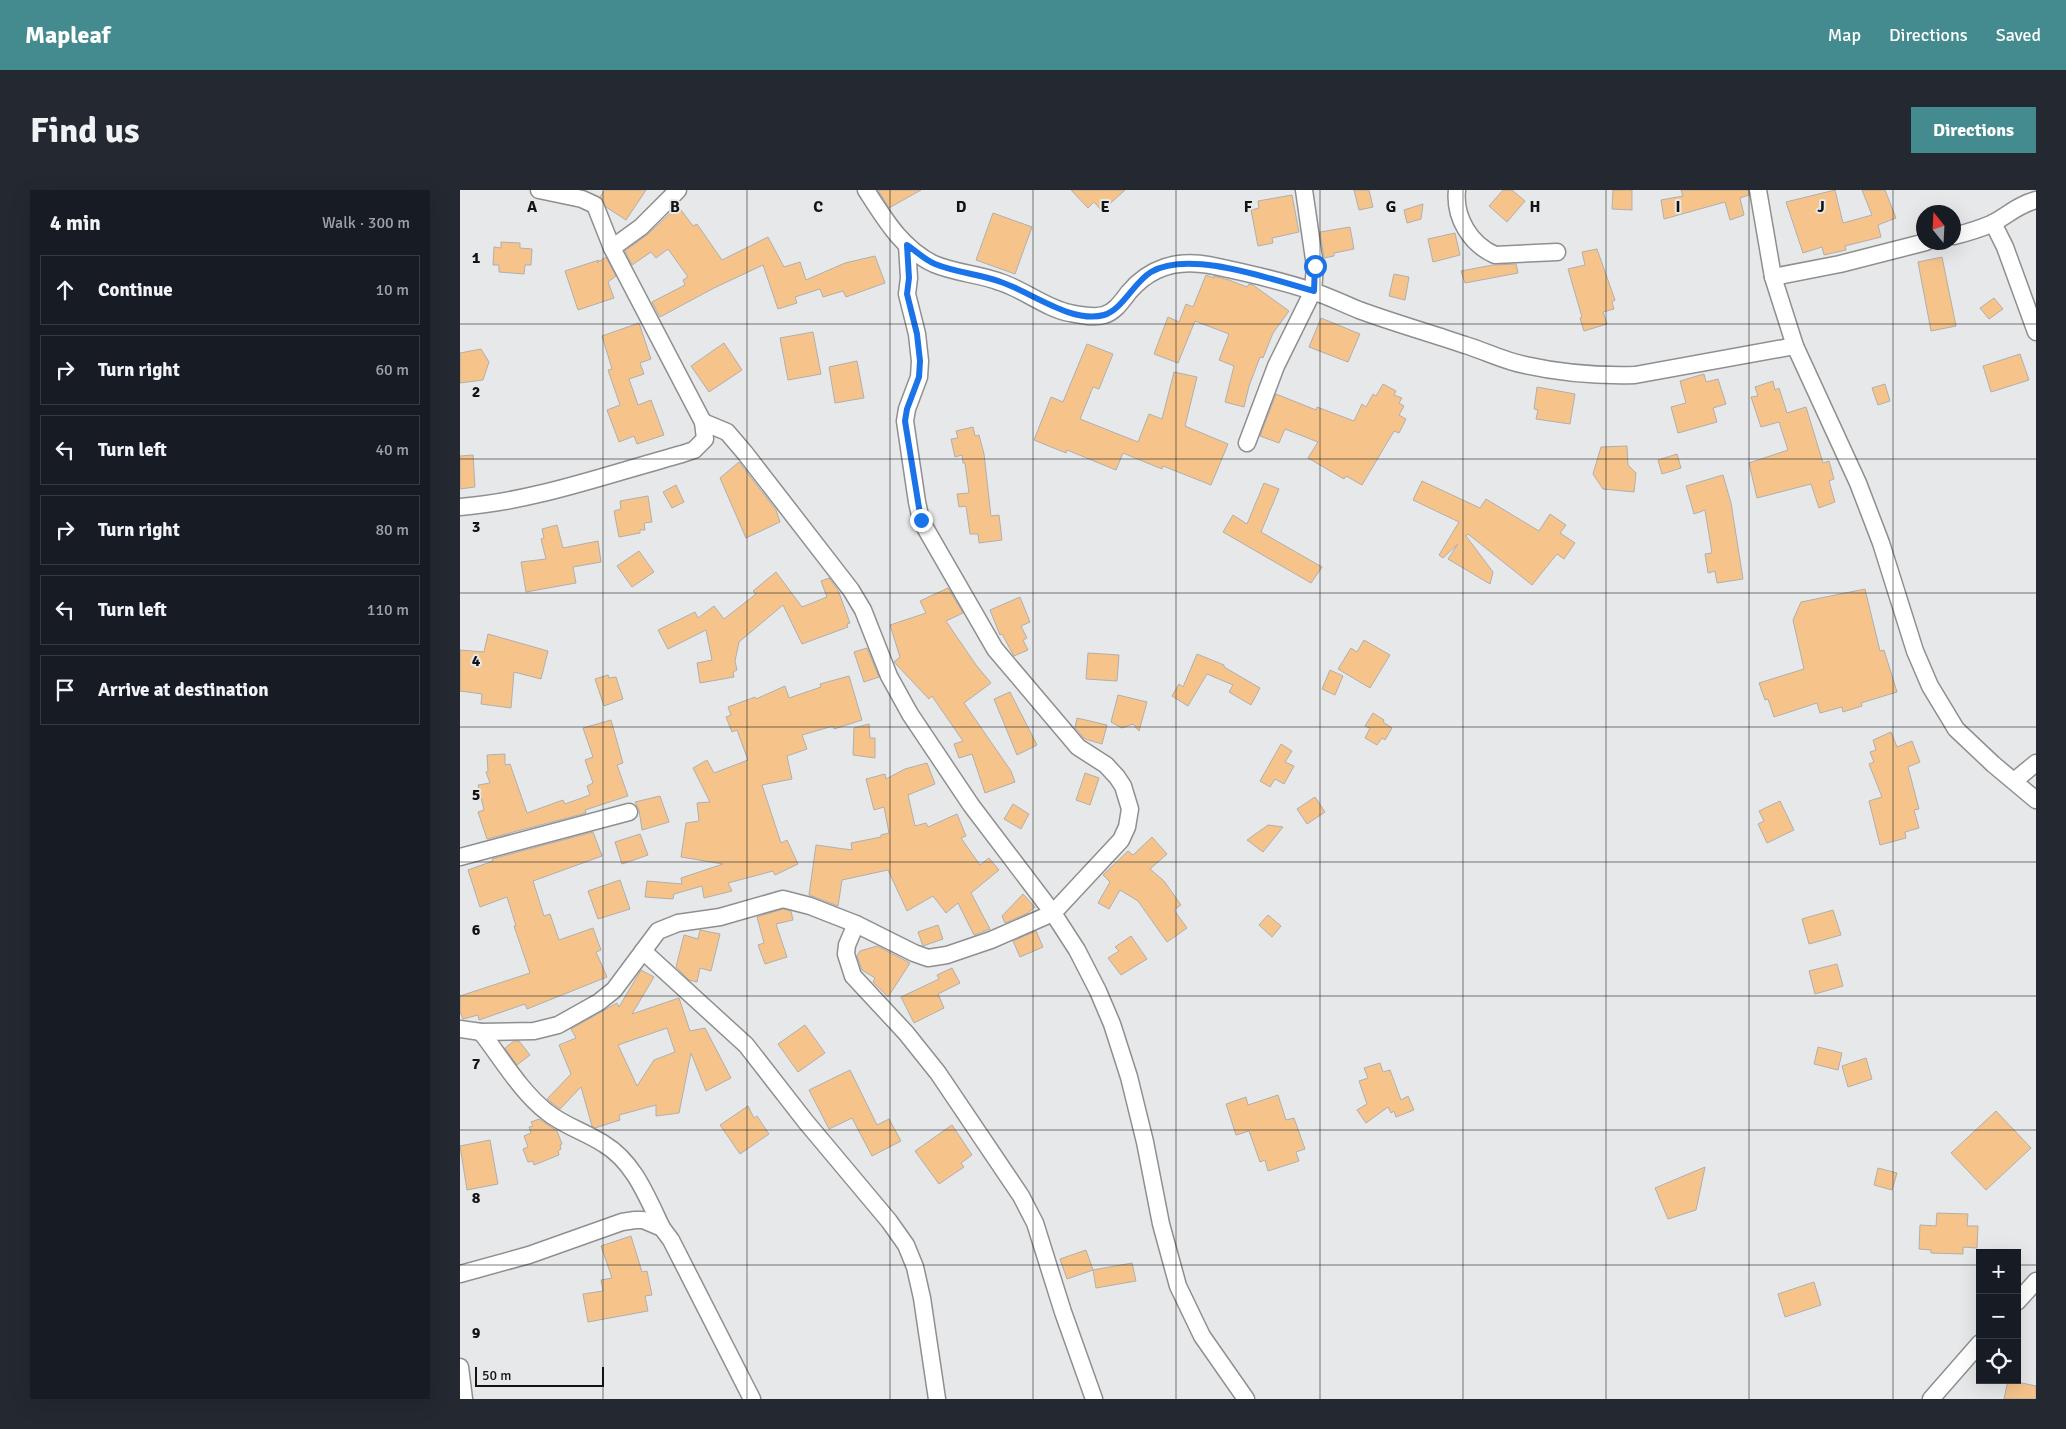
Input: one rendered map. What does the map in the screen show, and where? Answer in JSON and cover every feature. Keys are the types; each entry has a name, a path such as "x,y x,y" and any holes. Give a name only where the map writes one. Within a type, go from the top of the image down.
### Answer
{"street":[{"path":"460,507 485,505 529,496 682,454 694,450 705,439 703,422 612,248 597,210 591,202 539,190"},
{"path":"612,248 641,226 678,190"},
{"path":"866,190 885,220 907,245 933,263 1001,282 1068,313 1097,316 1110,312 1144,277 1154,270 1174,264 1206,265 1314,291 1356,309 1504,359 1525,365 1568,372 1612,376 1635,375 1795,346"},
{"path":"1247,443 1276,366 1314,291 1315,266 1304,190"},
{"path":"1457,190 1456,200 1462,221 1476,245 1495,255 1557,252"},
{"path":"1758,190 1773,277 1795,346 1858,483 1881,543 1915,651 1930,686 1956,729 2036,800"},
{"path":"1961,234 1993,223 2018,206 2036,200"},
{"path":"1993,223 2005,247 2036,332"},
{"path":"460,1029 481,1032 543,1030 580,1014 614,990 654,934 664,928 678,923 720,917 783,899 810,906 856,924 914,953 933,958 947,955 991,940 1053,913 1126,833 1130,809 1128,798 1117,777 1106,765 1078,746 995,649 921,520 905,421 907,409 919,377 920,361 917,334 907,294 909,278 907,245"},
{"path":"1773,277 1840,264 1916,245"},
{"path":"703,422 727,432 851,590 863,610 889,676 910,714 971,805 1053,913 1077,950 1098,991 1122,1054 1145,1142 1161,1224 1184,1301 1202,1336 1246,1399"},
{"path":"2014,781 2036,763"},
{"path":"460,857 629,812"},
{"path":"856,924 847,946 846,954 853,976 900,1026 938,1073 1021,1196 1035,1223 1063,1312 1094,1399"},
{"path":"643,951 746,1045 775,1084 889,1220 906,1245 915,1267 922,1298 937,1399"},
{"path":"481,1032 531,1097 548,1113 605,1144 624,1159 645,1194 662,1228 671,1240 752,1399"},
{"path":"462,1276 530,1255 622,1222 643,1220 662,1228"},
{"path":"2021,1298 2036,1281"},
{"path":"1931,1399 1976,1348"},
{"path":"460,1367 464,1399"}],"building":[{"path":"605,190 646,190 626,220 606,207 600,197"},
{"path":"878,190 921,190 889,208"},
{"path":"1071,190 1125,190 1102,211 1094,202 1088,208"},
{"path":"1354,190 1369,190 1373,207 1359,210"},
{"path":"1503,190 1512,190 1525,201 1507,222 1489,206"},
{"path":"1613,190 1632,190 1632,210 1612,209"},
{"path":"1681,190 1748,190 1749,195 1740,198 1744,215 1730,220 1725,202 1664,219 1661,200 1683,196"},
{"path":"1835,190 1843,223 1872,215 1862,190 1885,190 1896,218 1878,225 1881,237 1845,246 1846,250 1824,255 1822,247 1803,253 1786,202"},
{"path":"1292,195 1299,232 1272,238 1273,243 1258,246 1251,210 1259,208 1258,201"},
{"path":"1423,204 1421,219 1407,223 1404,210"},
{"path":"678,206 693,226 697,224 722,260 768,237 784,267 800,262 806,280 845,263 875,256 885,283 846,297 843,291 823,297 820,289 795,297 797,303 778,309 763,265 714,288 660,317 652,302 685,285 683,280 688,277 668,249 656,258 651,252 632,265 625,251 647,235"},
{"path":"993,213 1032,227 1015,274 976,260"},
{"path":"1350,227 1354,249 1334,253 1334,256 1324,258 1320,232"},
{"path":"1455,233 1460,255 1433,262 1428,239"},
{"path":"501,242 520,243 520,248 532,249 531,265 525,265 524,274 499,272 499,265 493,265 494,247 501,248"},
{"path":"1597,249 1615,300 1612,302 1614,309 1603,312 1607,324 1584,331 1580,318 1582,317 1568,269 1585,265 1582,252"},
{"path":"606,257 616,276 608,282 614,298 578,310 565,271 599,260 597,263"},
{"path":"1942,257 1956,326 1931,331 1918,262"},
{"path":"1516,264 1518,273 1465,283 1461,271 1493,265"},
{"path":"1394,274 1409,277 1405,300 1389,296"},
{"path":"1206,275 1229,280 1247,287 1249,284 1253,285 1289,311 1273,333 1263,358 1260,357 1249,386 1244,407 1225,402 1234,366 1219,360 1229,334 1195,321 1178,363 1154,354 1168,317 1179,322 1186,304 1193,307"},
{"path":"1994,298 2003,309 1989,319 1980,308"},
{"path":"1321,318 1360,334 1348,362 1309,347"},
{"path":"639,323 651,359 640,363 644,374 629,379 638,405 651,400 664,435 637,444 634,436 619,442 607,410 620,405 608,370 612,369 602,336"},
{"path":"813,332 821,374 788,380 780,338"},
{"path":"724,343 742,370 709,392 691,366"},
{"path":"1087,344 1113,354 1099,389 1093,387 1080,419 1138,442 1149,414 1162,419 1174,372 1197,377 1185,426 1228,444 1211,485 1163,466 1162,469 1123,453 1116,470 1067,450 1066,453 1034,440 1051,397 1063,402"},
{"path":"481,349 489,362 483,380 460,383 460,353"},
{"path":"2020,354 2029,380 1991,392 1983,366"},
{"path":"857,361 864,398 835,403 829,367"},
{"path":"1704,374 1706,382 1718,379 1726,404 1713,408 1717,422 1678,433 1671,407 1686,403 1680,381"},
{"path":"1773,381 1775,390 1779,388 1787,413 1806,407 1823,463 1829,461 1834,479 1829,481 1835,502 1819,508 1811,484 1757,498 1749,463 1788,450 1779,422 1761,427 1751,397 1758,396 1755,387"},
{"path":"1383,384 1396,391 1394,395 1402,398 1399,403 1404,406 1399,415 1406,419 1399,433 1394,431 1362,485 1346,476 1344,479 1308,458 1318,442 1285,429 1279,443 1260,436 1276,394 1316,410 1317,407 1354,421 1362,404 1366,407 1373,394 1376,396"},
{"path":"1885,384 1890,401 1878,405 1872,388"},
{"path":"1537,387 1575,394 1570,424 1536,419 1538,410 1534,409"},
{"path":"973,427 975,436 979,435 984,454 991,516 999,515 1002,540 979,543 978,534 970,534 966,506 959,507 957,494 969,493 965,463 963,463 962,455 955,457 951,439 958,438 956,431"},
{"path":"1627,446 1628,465 1636,473 1634,492 1603,489 1593,474 1601,447"},
{"path":"1677,454 1681,468 1662,474 1658,460"},
{"path":"473,455 475,487 460,489 460,456"},
{"path":"739,462 776,510 780,522 746,538 720,478"},
{"path":"1723,475 1731,503 1743,579 1717,583 1715,571 1708,573 1705,554 1712,553 1705,510 1694,514 1686,486"},
{"path":"1422,481 1480,508 1486,499 1539,531 1550,514 1566,525 1560,533 1575,543 1564,559 1557,554 1532,585 1468,534 1466,536 1493,572 1490,584 1448,559 1458,544 1443,558 1439,555 1459,522 1413,500"},
{"path":"1264,483 1279,489 1261,532 1322,567 1311,583 1223,532 1233,515 1247,524"},
{"path":"676,485 684,502 672,508 663,492"},
{"path":"648,496 652,522 644,523 645,530 640,530 640,533 619,537 614,511 621,509 620,501"},
{"path":"557,525 563,548 598,541 601,562 573,567 576,583 526,592 521,562 546,559 541,539 544,538 542,529"},
{"path":"639,551 654,572 632,587 617,566"},
{"path":"776,572 802,607 827,597 821,581 829,578 838,590 850,623 847,624 848,627 802,644 783,605 739,642 735,661 737,670 733,672 734,677 700,683 697,663 712,660 706,630 668,649 658,630 695,612 698,618 714,606 724,619 756,594 753,591"},
{"path":"948,588 963,613 946,621 976,665 991,683 964,703 1011,771 1015,782 985,793 972,754 959,758 954,744 963,741 932,696 929,699 894,662 900,657 890,625 926,613 920,601"},
{"path":"1865,589 1880,651 1884,650 1897,692 1861,703 1862,706 1843,712 1842,707 1820,713 1817,703 1774,717 1768,699 1765,700 1759,683 1804,669 1793,620 1801,602"},
{"path":"1020,597 1030,622 1021,626 1027,638 1023,640 1028,650 1014,656 1002,634 1000,635 990,610"},
{"path":"488,634 548,651 541,679 514,672 511,708 481,704 482,694 460,691 460,650 484,652"},
{"path":"1364,640 1390,655 1370,688 1338,669 1351,648 1357,652"},
{"path":"867,648 879,677 864,682 854,652"},
{"path":"1088,653 1119,655 1117,681 1086,679"},
{"path":"1197,654 1224,665 1224,667 1260,688 1251,705 1229,692 1233,685 1207,674 1188,706 1172,696 1179,684 1183,687"},
{"path":"1330,670 1343,676 1335,695 1322,689"},
{"path":"608,675 609,678 616,677 623,699 604,706 595,679"},
{"path":"849,676 862,720 834,729 833,726 802,735 807,749 787,756 792,779 762,785 781,843 787,840 798,864 775,875 773,871 728,883 732,891 704,898 702,886 674,894 673,899 645,897 647,881 682,884 681,878 723,864 681,857 686,823 699,821 697,803 710,802 693,768 707,760 714,773 748,760 737,730 732,732 726,717 731,715 728,707 755,697 756,699 785,686 789,698 821,687 820,684"},
{"path":"1010,692 1037,745 1017,755 994,699"},
{"path":"1118,695 1147,702 1139,731 1133,724 1122,728 1111,722"},
{"path":"1373,713 1392,728 1385,740 1382,738 1377,745 1365,738 1370,728 1365,726"},
{"path":"1077,718 1107,725 1102,744 1085,739 1075,728"},
{"path":"611,720 623,763 617,765 628,796 585,810 586,813 487,839 478,812 484,810 478,785 490,783 486,772 488,771 487,755 505,754 505,765 510,764 527,813 563,800 565,804 590,795 587,786 593,783 585,760 593,757 583,728"},
{"path":"869,724 870,738 875,738 875,758 853,755 854,728"},
{"path":"1891,732 1897,747 1912,741 1920,762 1908,767 1919,809 1914,810 1919,828 1905,832 1906,838 1880,845 1869,801 1882,797 1869,764 1874,762 1870,752 1876,750 1873,740"},
{"path":"1281,744 1292,751 1285,762 1294,766 1284,784 1275,779 1270,787 1260,781"},
{"path":"927,763 935,784 908,795 915,826 926,823 928,827 957,814 966,836 961,838 980,865 989,858 999,870 971,893 990,929 974,935 958,903 946,913 933,896 907,911 888,870 842,880 838,906 809,895 816,845 852,850 851,843 881,837 881,835 889,833 884,807 874,810 866,779 885,774 886,779 905,769"},
{"path":"1085,773 1099,778 1090,805 1076,800"},
{"path":"660,796 669,822 642,830 639,810 635,802"},
{"path":"1315,797 1325,812 1307,824 1297,809"},
{"path":"1780,801 1794,830 1767,843 1758,824 1764,821 1759,811"},
{"path":"1013,804 1029,814 1021,829 1004,819"},
{"path":"1268,825 1283,827 1263,852 1247,840"},
{"path":"593,832 602,856 533,881 544,916 550,914 559,940 593,928 601,950 596,952 607,977 527,1009 525,1004 479,1020 478,1015 463,1019 460,1012 460,996 530,973 514,926 516,926 507,897 480,907 468,870 493,861 492,859"},
{"path":"640,834 648,855 622,864 615,842"},
{"path":"1152,837 1167,854 1150,869 1164,881 1181,905 1174,910 1187,928 1167,942 1138,901 1120,890 1109,909 1098,903 1110,882 1103,875 1128,851 1133,855"},
{"path":"620,880 630,909 598,919 588,891"},
{"path":"1023,894 1035,907 1028,913 1005,923 1002,916"},
{"path":"783,909 791,911 793,920 776,924 787,957 765,964 758,945 764,943 757,917"},
{"path":"1833,910 1841,935 1809,944 1802,919"},
{"path":"1268,915 1281,926 1272,937 1259,925"},
{"path":"938,925 943,939 923,946 918,932"},
{"path":"700,930 720,934 711,971 700,968 697,982 689,980 676,967 684,935 698,939"},
{"path":"1036,931 1043,947 1020,957 1013,941"},
{"path":"1131,936 1147,959 1121,975 1108,958 1119,951 1115,947"},
{"path":"877,946 910,963 888,997 873,982 875,978 862,970 857,956 860,951"},
{"path":"1837,964 1843,986 1815,994 1809,971"},
{"path":"952,968 960,983 938,994 944,1008 914,1023 901,997 939,979 937,975"},
{"path":"641,970 654,977 632,1014 679,998 690,1031 705,1028 731,1078 706,1091 691,1053 679,1113 656,1116 656,1105 619,1115 620,1120 595,1128 592,1126 581,1087 560,1109 547,1099 571,1074 559,1045 576,1038 571,1029 617,1003 619,1007","holes":["667,1028 675,1052 654,1060 637,1086 618,1045"]},
{"path":"805,1025 825,1053 798,1072 778,1044"},
{"path":"514,1041 519,1041 530,1055 517,1065 505,1048"},
{"path":"1818,1047 1842,1053 1838,1070 1814,1064"},
{"path":"1866,1058 1872,1079 1848,1087 1842,1066"},
{"path":"1380,1063 1383,1072 1390,1070 1401,1100 1408,1096 1414,1110 1396,1117 1394,1111 1391,1113 1388,1107 1366,1123 1357,1110 1367,1104 1359,1081 1368,1078 1364,1068"},
{"path":"850,1070 877,1125 889,1119 901,1141 872,1156 852,1118 829,1129 809,1090"},
{"path":"1278,1095 1286,1120 1294,1118 1305,1149 1296,1152 1299,1161 1268,1171 1265,1160 1260,1162 1249,1131 1236,1135 1226,1104 1246,1097 1248,1105"},
{"path":"748,1106 754,1118 757,1116 769,1134 740,1154 720,1125"},
{"path":"1996,1111 2031,1148 1986,1190 1951,1153"},
{"path":"539,1119 557,1131 562,1144 560,1145 561,1149 558,1151 559,1155 534,1165 533,1161 528,1162 523,1149 528,1147 524,1136 531,1133 529,1127 533,1126 531,1122"},
{"path":"952,1125 972,1155 961,1163 964,1167 939,1184 915,1151"},
{"path":"490,1140 498,1184 467,1190 460,1146"},
{"path":"1705,1167 1696,1210 1668,1219 1655,1188"},
{"path":"1878,1168 1897,1173 1892,1190 1874,1185"},
{"path":"1937,1213 1968,1214 1967,1226 1978,1226 1977,1248 1963,1247 1963,1254 1931,1253 1931,1250 1919,1249 1920,1225 1936,1226"},
{"path":"631,1236 642,1272 647,1271 652,1295 645,1296 648,1311 588,1322 583,1294 603,1291 601,1280 612,1278 601,1246"},
{"path":"1086,1250 1093,1270 1067,1279 1060,1259"},
{"path":"1132,1263 1136,1281 1096,1288 1093,1270"},
{"path":"1814,1282 1821,1305 1785,1317 1778,1294"},
{"path":"2021,1383 2036,1386 2036,1399 2004,1399 2007,1384"}],"route":[{"path":"921,520 905,421 907,409 919,377 920,361 917,334 907,294 909,278 907,245 933,263 1001,282 1068,313 1097,316 1104,315 1116,308 1144,277 1154,270 1174,264 1206,265 1314,291 1315,266"}]}
